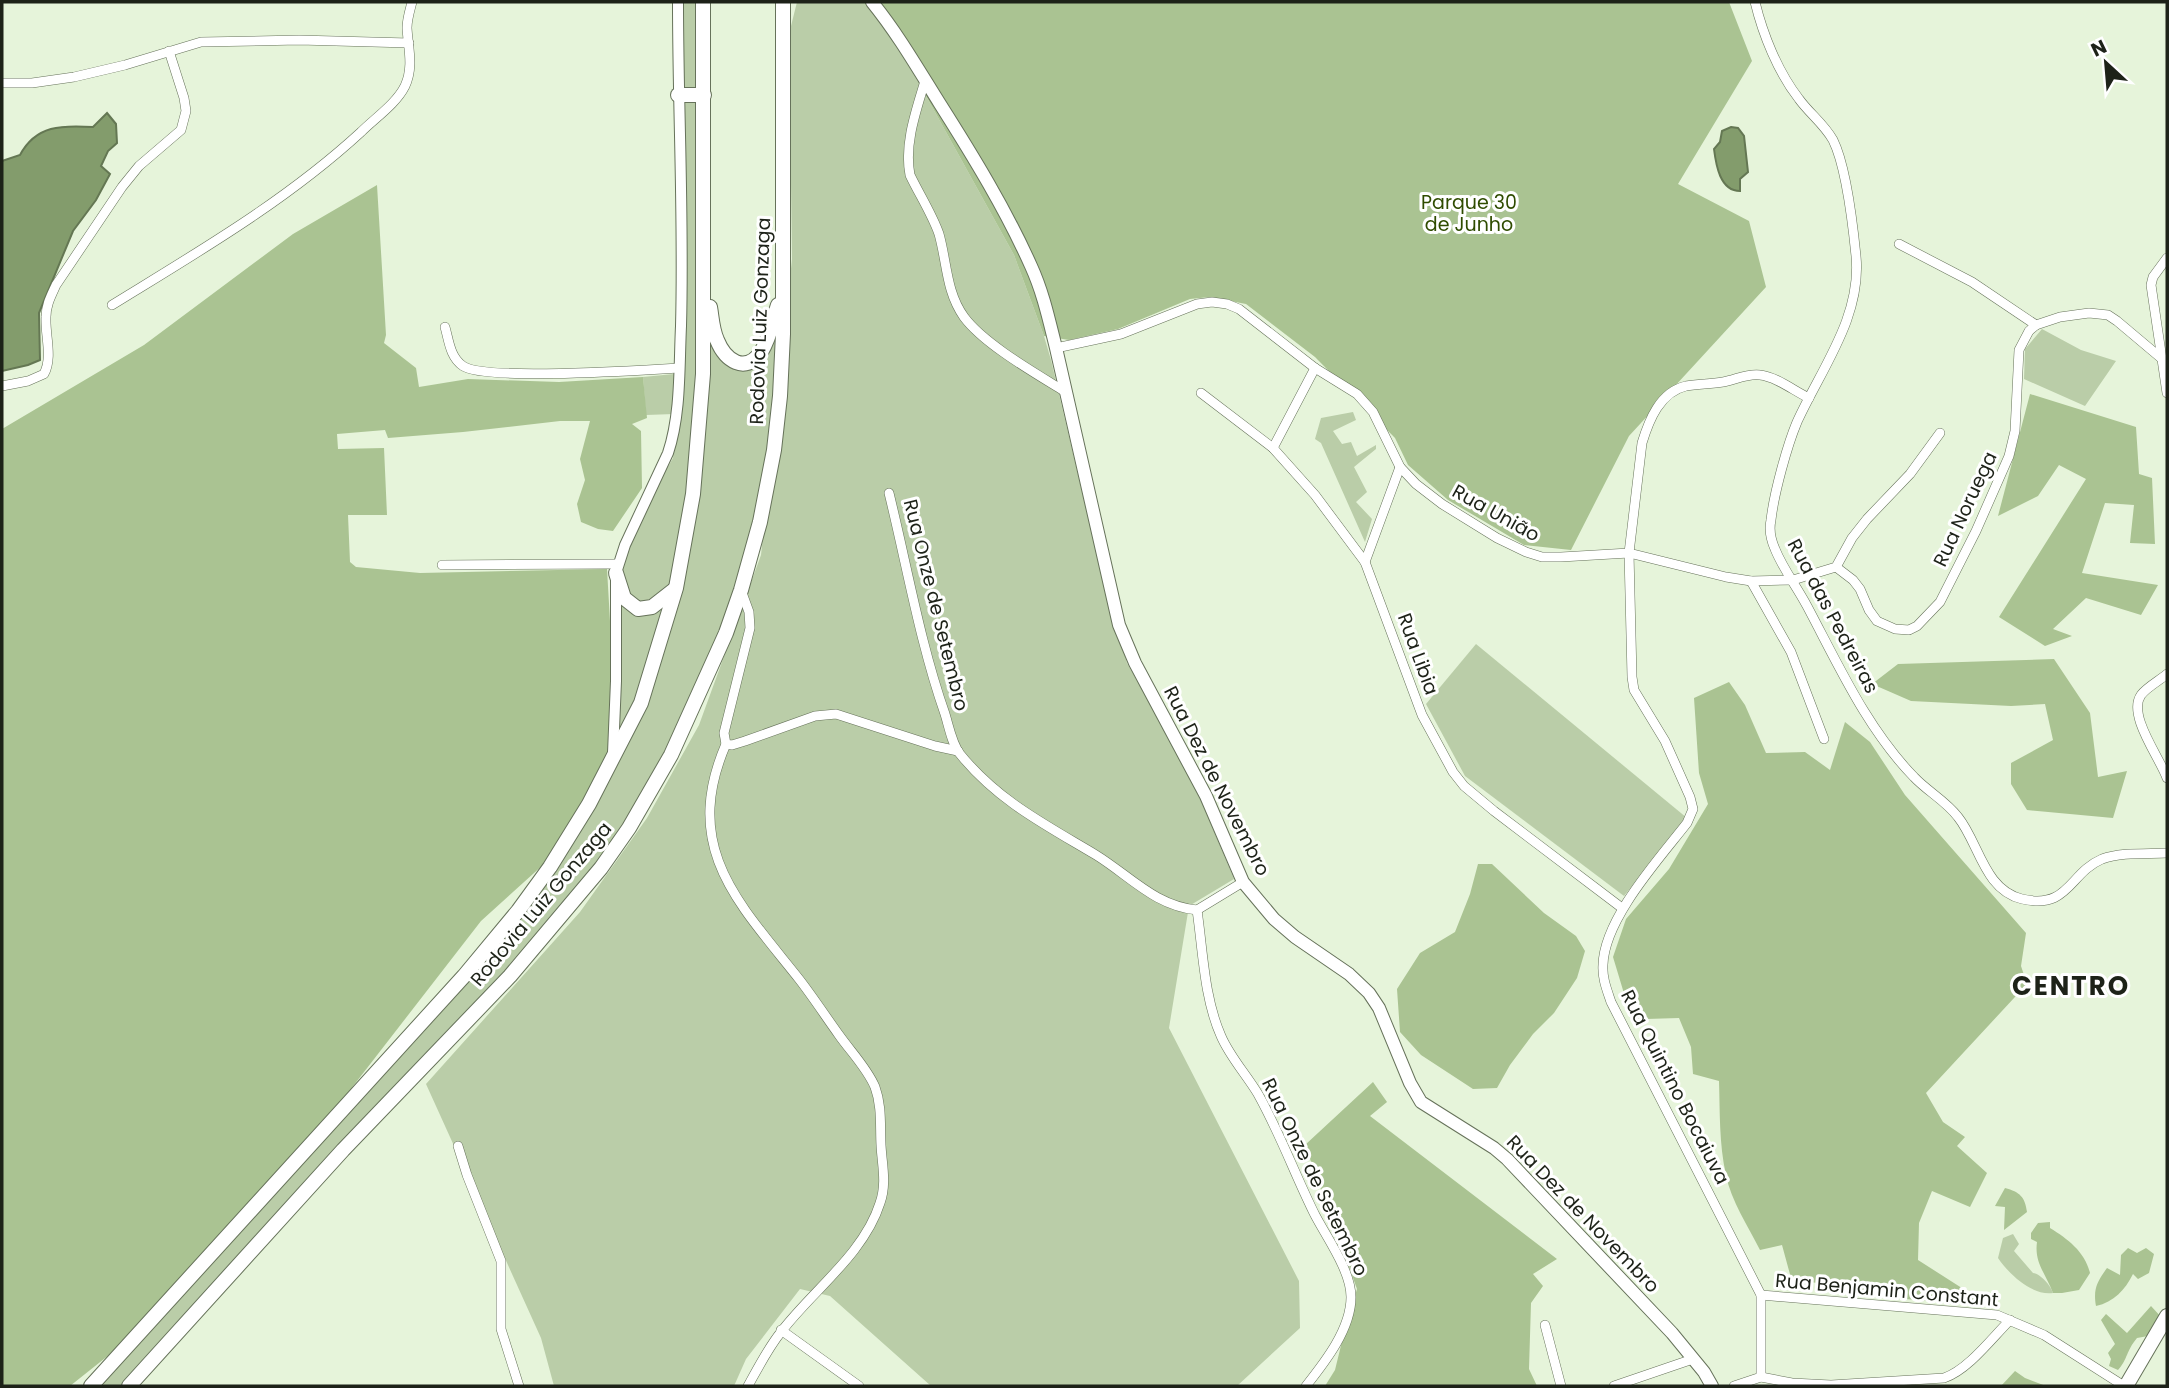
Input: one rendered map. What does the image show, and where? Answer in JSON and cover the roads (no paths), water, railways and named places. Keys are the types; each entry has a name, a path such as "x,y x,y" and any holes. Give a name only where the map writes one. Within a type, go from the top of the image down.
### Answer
{"main road":[{"name":"Rodovia Luiz Gonzaga","path":"91,1386 464,976 518,912 578,823 640,703 676,588 692,494 700,408 704,257 703,2"},
{"name":"Rodovia Luiz Gonzaga","path":"129,1386 343,1150 510,976 601,867 629,828 671,755 726,633 741,590 760,522 774,450 783,334 783,2"},
{"path":"783,31 791,2"},
{"name":"Rua Dez de Novembro","path":"872,2 893,29 1004,211 1039,285 1089,486 1113,603 1125,642 1206,796 1242,882 1274,919 1294,937 1349,974 1369,993 1379,1008 1410,1083 1421,1102 1507,1159 1672,1333 1712,1386"},
{"path":"678,95 704,95"},
{"path":"704,257 713,330 722,349 733,362 744,364 752,361 762,351 782,293"},
{"path":"617,568 624,598 638,608 652,607 676,588"},
{"path":"2125,1386 2167,1316"}],"street":[{"path":"112,305 290,192 385,109 404,86 409,66 407,26 412,2"},
{"path":"613,755 617,568 671,446 679,368 682,292 678,2"},
{"name":"Rua das Pedreiras","path":"1755,2 1783,76 1802,104 1825,128 1839,153 1856,256 1857,281 1847,319 1790,444 1770,522 1774,547 1877,730 1914,777 1958,816 1988,873 2009,894 2022,899 2054,899 2067,891 2100,860 2115,856 2167,853"},
{"path":"2,83 32,83 74,77 201,42 299,40 409,43"},
{"path":"2,386 28,381 44,374 48,358 46,318 49,300 56,285 139,166 181,130 186,111 169,51"},
{"path":"925,81 908,149 908,168 936,226 958,308 986,338 1018,363 1064,391"},
{"path":"1899,244 1972,282 2036,325 2060,317 2089,313 2108,315 2161,359"},
{"path":"2167,258 2153,277 2151,285 2167,393"},
{"name":"Rua União","path":"1056,348 1121,334 1197,304 1227,304 1239,309 1315,368 1346,386 1373,412 1399,467 1416,484 1442,504 1497,538 1526,552 1542,557 1629,553 1751,581 1793,580 1836,567"},
{"name":"Rua Noruega","path":"1836,567 1860,589 1877,621 1895,629 1909,630 1925,619 1940,602 1976,531 2009,456 2015,431 2019,350 2029,331 2036,325"},
{"path":"445,327 451,352 456,359 466,368 477,370 509,373 679,368"},
{"path":"1273,447 1315,368"},
{"name":"Rua Quintino Bocaiuva","path":"1760,1377 1761,1295 1606,989 1603,955 1622,908 1687,822 1693,809 1665,741 1634,690 1629,611 1629,553 1644,436 1653,414 1663,400 1686,386 1757,375 1770,378 1809,398"},
{"name":"Rua Libia","path":"1201,393 1273,447 1315,495 1365,562 1422,715 1453,772 1464,786 1622,908"},
{"path":"1836,567 1852,538 1910,474 1940,433"},
{"path":"1365,562 1399,467"},
{"name":"Rua Onze de Setembro","path":"889,493 930,668 958,751 979,774 1025,814 1099,857 1159,899 1182,909 1197,910 1209,995 1220,1033 1228,1050 1257,1093 1310,1205 1348,1277 1351,1300 1348,1316 1322,1366 1306,1386"},
{"path":"442,565 617,568"},
{"path":"1751,581 1791,652 1824,739"},
{"path":"741,590 749,612 750,628 724,733 726,744 713,775 710,802 712,841 721,870 758,930 800,981 864,1067 873,1084 880,1107 884,1179 880,1203 859,1241 818,1293 782,1330 748,1386"},
{"path":"2167,674 2142,694 2137,710 2167,778"},
{"path":"726,744 732,745 815,716 836,714 958,751"},
{"path":"1197,910 1242,882"},
{"path":"458,1146 501,1261 501,1329 519,1386"},
{"name":"Rua Benjamin Constant","path":"1761,1295 1997,1315 2044,1335 2125,1386"},
{"path":"1734,1386 1760,1377 1792,1383 1831,1385 1916,1381 1952,1376 2010,1320"},
{"path":"1545,1325 1561,1386"},
{"path":"782,1330 859,1386"},
{"path":"1614,1386 1693,1359"}],"district":[{"name":"CENTRO","path":"2071,986"}],"park label":[{"name":"Parque 30 de Junho","path":"1469,213"}]}
